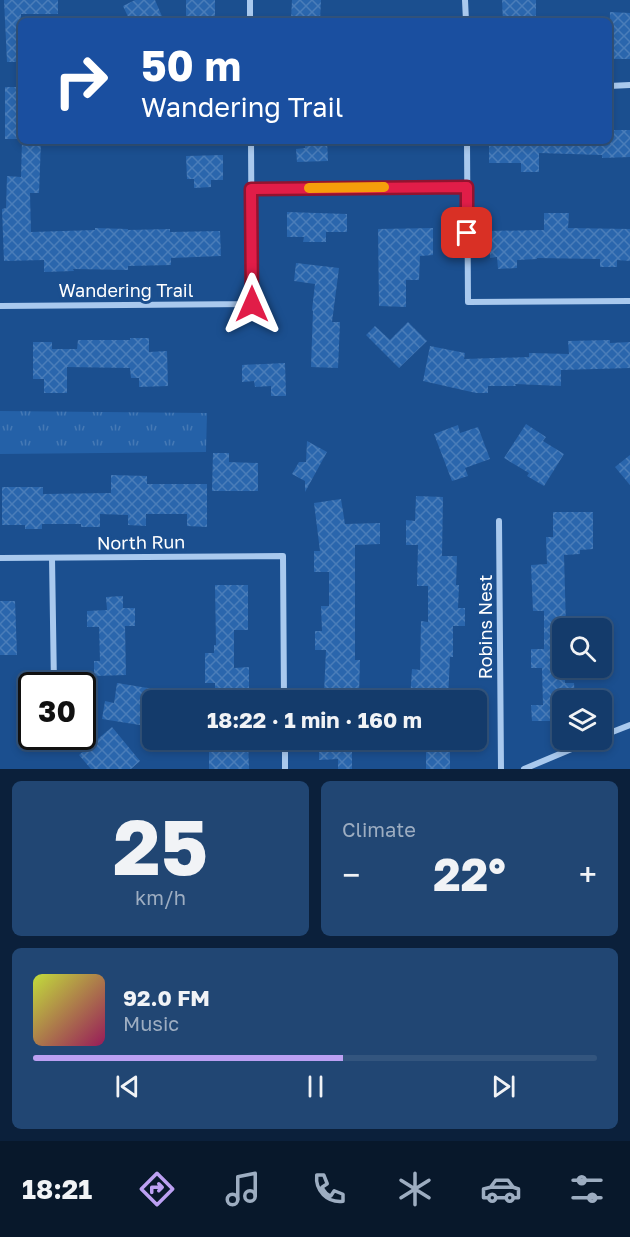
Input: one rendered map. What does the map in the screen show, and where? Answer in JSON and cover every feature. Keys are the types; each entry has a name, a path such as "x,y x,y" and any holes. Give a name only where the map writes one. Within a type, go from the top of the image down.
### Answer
{"street":[{"path":"250,0 250,18"},
{"path":"465,0 466,18"},
{"path":"612,86 630,85"},
{"path":"251,144 251,189 467,187"},
{"path":"467,144 468,302 630,301"},
{"name":"Wandering Trail","path":"0,306 252,304 251,189"},
{"name":"Robins Nest","path":"499,521 501,769"},
{"name":"North Run","path":"0,558 283,556 285,690"},
{"path":"52,558 54,672"},
{"path":"612,732 630,725"},
{"path":"285,750 285,769"},
{"path":"524,769 569,750"}],"green space":[{"path":"0,411 207,413 206,452 0,454"}],"building":[{"path":"4,0 58,0 58,14 21,14 21,18 18,18 18,62 7,62"},
{"path":"135,0 155,0 163,18 129,18 123,6"},
{"path":"186,0 215,0 215,18 186,18"},
{"path":"292,0 321,0 320,18 291,18"},
{"path":"502,0 536,0 536,18 503,18"},
{"path":"610,12 630,13 630,59 612,59 612,18 610,18"},
{"path":"5,87 18,87 18,139 5,139"},
{"path":"612,130 630,130 630,157 602,158 602,155 539,153 539,172 521,172 521,163 489,163 489,144 612,144"},
{"path":"22,144 41,144 39,193 30,193 31,232 95,230 95,228 170,229 170,232 220,231 221,256 171,258 171,265 128,266 128,270 73,269 74,271 44,272 44,260 4,261 2,209 6,208 7,176 21,177"},
{"path":"305,144 327,144 328,161 297,162 296,149 305,148"},
{"path":"223,155 223,180 211,180 211,187 194,188 194,179 187,179 186,156"},
{"path":"287,212 347,214 347,232 326,232 326,242 303,242 304,237 287,237"},
{"path":"544,213 569,213 568,228 630,229 630,261 617,260 617,267 600,267 600,259 537,258 517,260 517,268 498,269 497,257 490,258 489,231 544,230"},
{"path":"433,228 433,255 420,256 419,280 406,280 406,307 379,306 378,229"},
{"path":"296,263 339,268 332,322 340,322 338,368 311,367 315,284 294,281"},
{"path":"408,322 427,341 399,368 366,335 375,326 390,340"},
{"path":"130,338 149,338 149,352 167,351 168,386 139,387 139,378 131,378 130,368 67,367 67,393 44,393 44,379 33,379 33,342 52,342 52,349 77,349 78,340 130,340"},
{"path":"610,340 610,343 630,342 630,368 561,370 561,386 515,384 516,386 488,386 488,393 476,393 423,381 430,346 465,353 464,359 529,357 529,353 569,354 568,341"},
{"path":"285,363 286,396 271,396 271,386 255,387 254,381 242,382 242,365"},
{"path":"526,424 546,437 543,441 564,454 544,486 527,476 529,473 504,458"},
{"path":"458,425 460,433 478,427 490,459 465,468 468,476 452,481 434,434"},
{"path":"307,441 327,452 305,492 305,481 292,474 299,462 306,462"},
{"path":"213,453 229,453 229,462 258,463 258,491 212,491"},
{"path":"630,455 630,485 615,467"},
{"path":"111,475 147,476 147,484 207,484 207,527 187,526 187,514 146,514 146,526 128,525 128,515 100,514 100,527 81,527 81,524 42,524 42,529 25,529 25,525 2,525 2,487 43,487 43,494 111,493"},
{"path":"416,496 443,497 442,556 457,556 458,608 465,608 465,626 453,626 453,657 450,657 448,690 411,690 412,669 420,670 421,621 428,622 428,586 417,586 418,545 406,545 406,520 415,521"},
{"path":"341,499 345,524 380,523 380,544 355,545 355,660 360,660 359,690 324,690 326,650 315,650 315,631 322,631 321,606 329,606 329,572 314,572 314,551 320,551 314,503"},
{"path":"553,512 593,512 593,549 580,550 580,554 564,555 566,618 552,618 552,678 565,678 565,683 574,683 574,690 552,690 552,721 532,721 531,705 543,705 542,668 531,668 531,649 544,649 544,611 533,611 531,565 547,564 546,537 553,537"},
{"path":"215,585 248,585 248,630 234,630 234,668 249,667 249,690 215,690 215,683 205,683 205,653 214,653 214,645 216,645"},
{"path":"123,596 123,608 135,608 135,626 125,626 126,675 96,676 94,672 94,661 100,661 99,627 87,627 87,611 107,610 106,597"},
{"path":"0,601 15,601 17,655 0,655"},
{"path":"117,683 154,689 142,690 142,725 102,719 105,701 114,703"},
{"path":"112,727 140,761 131,769 91,769 79,755 85,750 96,750 96,741"},
{"path":"209,750 248,750 249,769 209,769"},
{"path":"319,750 352,750 352,769 338,769 338,759 319,760"},
{"path":"426,750 450,750 450,769 426,769"}],"slow traffic":[{"path":"309,188 384,187"}],"route":[{"path":"252,304 251,189 467,187 467,233"}]}
